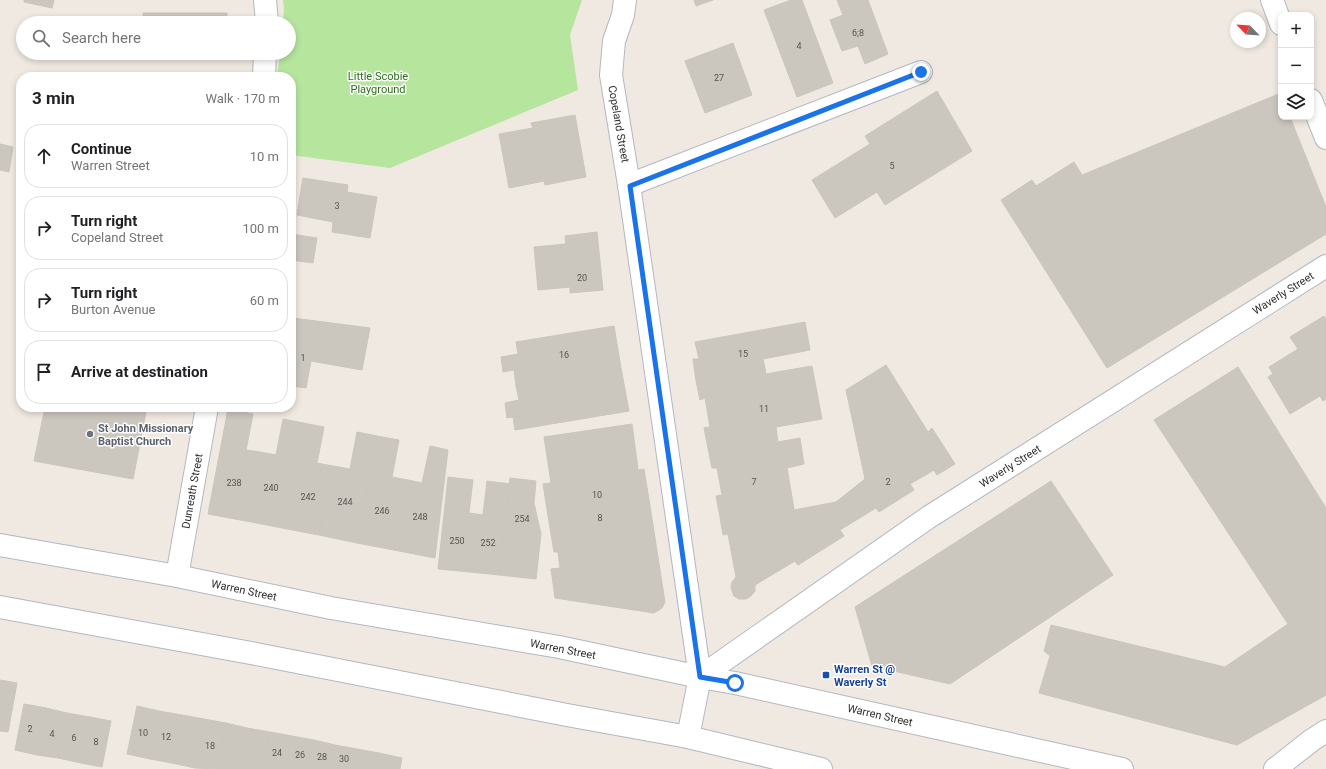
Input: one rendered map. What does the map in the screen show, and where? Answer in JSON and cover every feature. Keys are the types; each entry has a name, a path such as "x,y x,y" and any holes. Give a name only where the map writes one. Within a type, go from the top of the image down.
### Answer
{"street":[{"path":"265,0 266,16"},
{"name":"Copeland Street","path":"625,0 624,14 614,41 611,75 630,186 700,677 688,738"},
{"path":"1272,0 1278,16"},
{"path":"264,72 265,60"},
{"path":"630,186 921,72"},
{"path":"1314,108 1326,138"},
{"name":"Waverly Street","path":"700,677 930,518 1326,266"},
{"name":"Dunreath Street","path":"177,576 206,412"},
{"name":"Warren Street","path":"0,545 177,576 331,608 559,647 735,683 1122,769"},
{"path":"0,607 256,654 688,738 820,769"},
{"path":"1275,769 1326,731"}],"green space":[{"name":"Little Scobie Playground","path":"283,0 582,0 570,35 578,90 390,168 296,156 296,72 278,72 279,60 296,60 296,16 283,16"}],"building":[{"path":"24,0 54,0 52,8 24,2"},
{"path":"694,0 713,0 696,6"},
{"path":"791,0 802,0 833,83 797,97 764,10"},
{"path":"837,0 868,0 888,54 865,64 858,46 842,51 830,20 843,15"},
{"path":"143,13 227,13 227,16 143,16"},
{"path":"733,43 752,95 705,113 685,61"},
{"path":"937,91 972,151 885,205 877,192 835,218 812,180 870,144 865,136"},
{"path":"1278,94 1278,120 1291,120 1326,207 1326,234 1107,368 1001,200 1032,180 1036,186 1074,162 1082,175"},
{"path":"575,115 586,177 545,185 544,181 509,188 499,134 533,128 531,123"},
{"path":"0,144 13,147 9,172 0,170"},
{"path":"303,178 348,185 347,192 377,197 370,238 332,232 333,222 297,215"},
{"path":"597,232 603,290 570,293 570,287 538,290 534,247 566,244 565,236"},
{"path":"296,235 317,238 313,263 296,261"},
{"path":"1324,316 1326,319 1326,399 1323,401 1320,396 1290,414 1268,377 1273,374 1269,367 1298,349 1290,337"},
{"path":"296,318 370,328 362,370 311,361 306,388 296,387"},
{"path":"805,322 810,350 763,359 765,368 696,381 693,359 699,359 695,342"},
{"path":"614,326 621,368 516,386 514,370 503,372 501,357 518,354 516,342"},
{"path":"886,365 928,432 932,428 955,464 937,475 934,470 910,484 914,490 879,512 876,508 840,530 844,536 798,565 795,561 755,585 755,591 746,599 739,599 734,596 731,588 732,582 736,577 728,534 723,535 720,517 793,503 794,510 836,502 865,479 846,390"},
{"path":"812,366 822,419 776,427 777,435 708,448 704,428 710,427 705,398 700,400 696,381 765,368 766,374"},
{"path":"1238,367 1326,508 1326,695 1237,745 1039,693 1050,656 1044,651 1051,625 1225,667 1288,624 1154,420"},
{"path":"621,368 629,411 515,430 513,417 507,418 505,403 519,400 516,386"},
{"name":"St John Missionary Baptist Church","path":"44,412 146,412 133,479 34,461"},
{"path":"227,412 243,412 253,414 246,450 260,452 246,521 208,514"},
{"path":"283,419 303,423 282,528 246,521 260,452 276,455"},
{"path":"303,423 324,427 317,463 333,466 319,535 282,528"},
{"path":"632,424 638,469 551,483 544,437"},
{"path":"357,432 377,436 357,543 319,535 333,466 350,469"},
{"path":"777,435 778,442 800,438 804,464 787,468 793,503 720,517 716,496 722,495 717,468 712,468 708,448"},
{"path":"377,436 399,440 392,477 408,480 394,550 357,543"},
{"path":"430,446 448,450 435,558 394,550 408,480 422,483"},
{"path":"644,469 650,506 549,522 543,484"},
{"path":"448,477 473,480 469,513 476,514 470,572 438,569"},
{"path":"510,478 536,481 534,503 541,534 536,579 499,575"},
{"path":"487,481 510,484 499,575 470,572 476,514 483,515"},
{"path":"1051,481 1113,575 950,684 872,666 855,607"},
{"path":"650,506 665,602 662,608 654,613 555,598 551,569 560,568 558,552 554,552 549,522"},
{"path":"0,680 17,683 8,732 0,731"},
{"path":"24,704 46,708 37,755 15,750"},
{"path":"137,706 159,711 150,759 127,754"},
{"path":"46,708 67,713 58,758 37,755"},
{"path":"159,711 182,715 172,763 150,759"},
{"path":"67,713 90,717 81,763 58,758"},
{"path":"182,715 204,719 195,768 172,763"},
{"path":"90,717 111,721 102,767 81,763"},
{"path":"204,719 226,723 217,769 195,768"},
{"path":"226,723 247,728 239,769 217,769"},
{"path":"247,728 270,732 262,769 239,769"},
{"path":"270,732 292,736 285,769 262,769"},
{"path":"292,736 314,740 308,769 285,769"},
{"path":"314,740 335,745 330,769 308,769"},
{"path":"335,745 357,749 353,769 330,769"},
{"path":"357,749 379,753 376,769 353,769"},
{"path":"379,753 402,758 400,769 376,769"}],"place":[{"name":"St John Missionary Baptist Church","path":"90,434"},
{"name":"Warren St @ Waverly St","path":"826,675"}],"route":[{"path":"735,683 700,677 630,186 921,72"}]}
